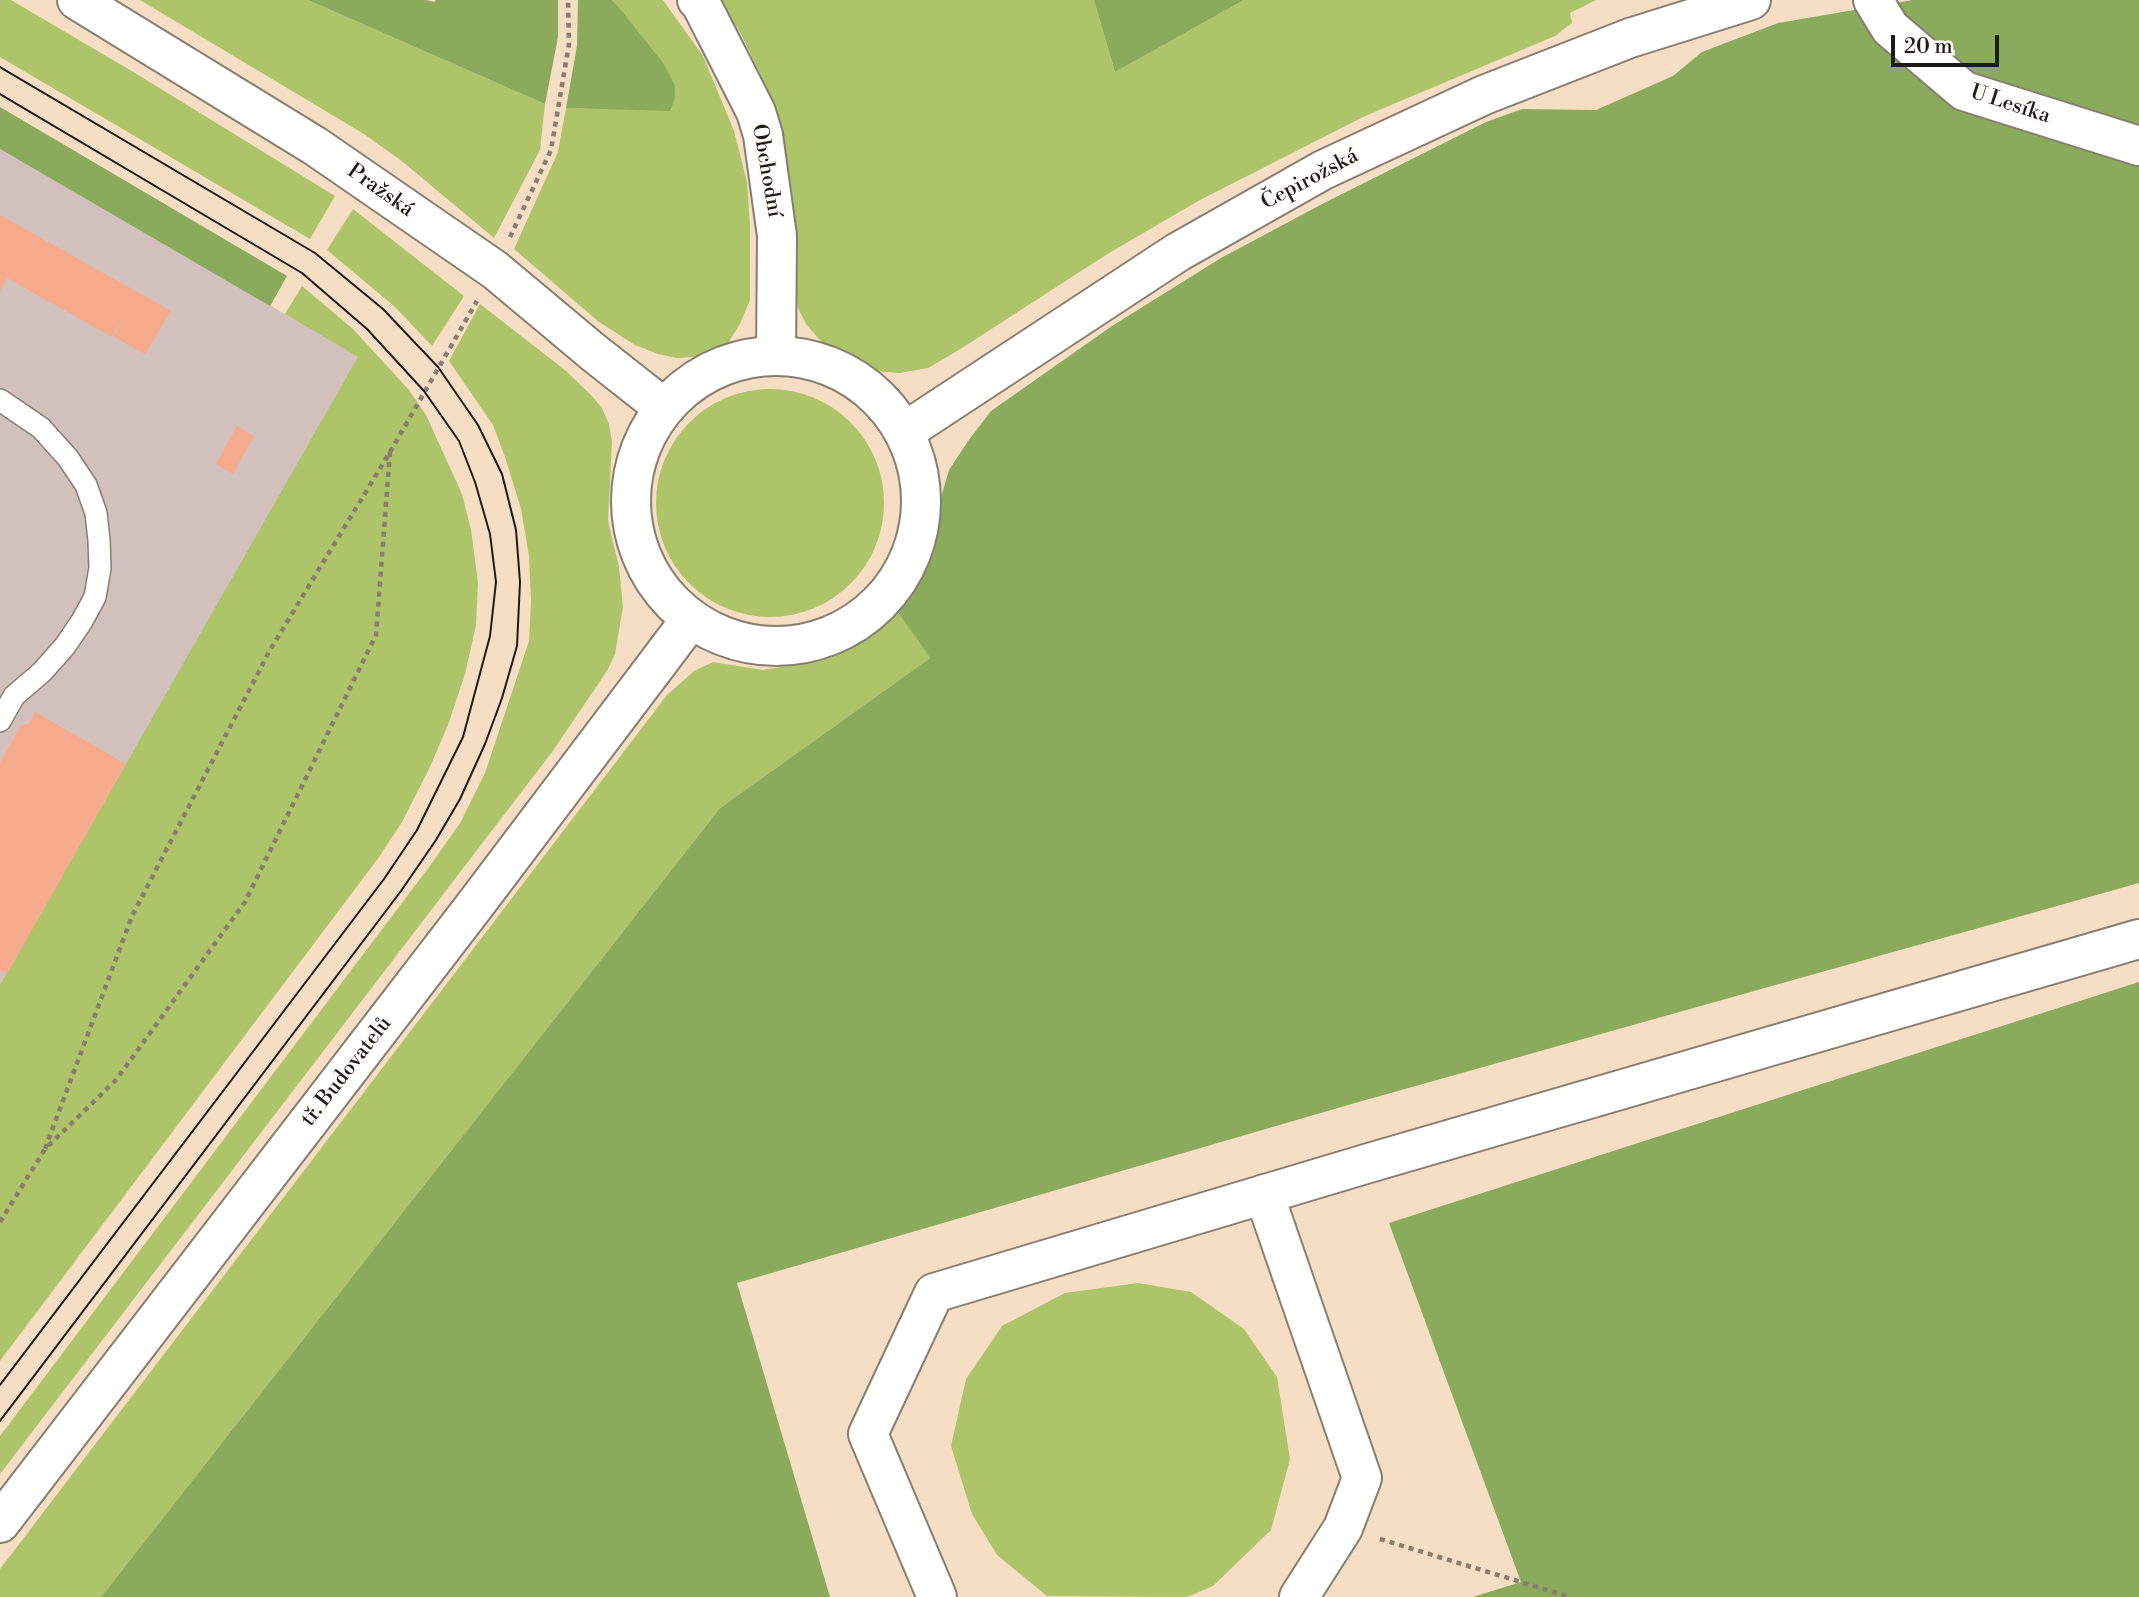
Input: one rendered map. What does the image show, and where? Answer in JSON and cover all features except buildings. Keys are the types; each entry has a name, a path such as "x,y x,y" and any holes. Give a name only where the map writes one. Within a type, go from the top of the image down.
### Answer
{"street":[{"name":"Pražská","path":"76,0 315,146 483,262 664,408"},
{"name":"Obchodní","path":"697,0 756,112 764,135 777,236 776,356"},
{"name":"Čepirožská","path":"904,432 1178,252 1323,170 1496,90 1630,38 1751,0"},
{"name":"U Lesíka","path":"1874,0 1890,28 1964,91 2139,146"},
{"path":"776,356 815,361 850,376 881,400 904,432 918,468 922,507 915,546 898,581 873,610 840,632 803,644 764,646 726,638 691,619 663,592 643,557 632,519 632,480 643,442 664,408 687,386 715,370 745,359 776,356"},
{"name":"tř. Budovatelů","path":"0,1523 691,619"},
{"path":"937,1597 869,1434 934,1293 2139,939"},
{"path":"1264,1194 1362,1478 1343,1528 1299,1597"}],"lane":[{"path":"0,400 41,428 68,458 86,485 96,513 100,568 95,597 82,621 42,672 7,699 0,721"}],"path":[{"path":"0,1222 45,1149 132,916 270,650 390,452 376,635 246,902 116,1080 45,1149"},
{"path":"1343,1528 1570,1597"}],"shaded area":[{"path":"0,149 359,357 130,765 0,986"}],"green space":[{"path":"0,0 11,0 335,196 310,239 0,57"},
{"path":"140,0 308,0 545,104 540,150 494,238 403,162 364,134"},
{"path":"308,0 558,0 558,37 545,104"},
{"path":"578,0 612,0 622,11 663,63 675,85 675,99 670,111 566,108 577,46"},
{"path":"612,0 663,0 703,56 734,131 747,182 750,300 728,343 707,354 677,358 635,345 599,322 514,249 558,152 566,108 670,110 675,99 675,85 662,63"},
{"path":"718,0 1094,0 1115,72 1244,0 1596,0 1570,13 1572,23 1555,36 1365,116 1200,200 1109,253 928,368 900,373 876,371 833,351 806,324 798,308 789,182 776,108 741,34"},
{"path":"1094,0 1244,0 1115,72"},
{"path":"1913,0 2139,0 2139,883 1355,1103 737,1283 830,1597 101,1597 720,808 930,658 894,607 907,597 917,579 949,470 991,411 1112,326 1221,258 1486,122 1522,109 1596,110 1673,76 1702,52 1778,23"},
{"path":"0,107 287,276 270,306 0,149"},
{"path":"353,209 464,296 432,346 395,307 327,250"},
{"path":"302,286 353,329 409,390 426,415 462,494 471,530 478,582 476,625 465,674 448,725 429,769 402,822 379,857 0,1361 0,985 358,357 285,314"},
{"path":"480,304 565,370 602,408 609,424 612,442 608,521 619,567 623,607 615,654 607,671 552,752 0,1474 0,1436 432,863 460,823 485,773 529,641 531,602 529,556 521,509 505,457 493,425 449,361"},
{"path":"770,389 792,391 814,398 851,422 875,459 882,481 882,525 875,547 851,584 814,608 792,615 770,617 748,615 726,608 689,584 665,547 658,525 656,503 658,481 665,459 689,422 726,398 748,391"},
{"path":"894,607 930,658 720,808 101,1597 0,1597 0,1569 667,695 694,671 713,662 763,670 800,664 832,654 859,637"},
{"path":"2139,982 2139,1597 1473,1597 1521,1582 1389,1223"},
{"path":"1138,1283 1191,1292 1244,1329 1277,1377 1290,1459 1271,1530 1213,1586 1187,1597 1047,1596 997,1555 972,1514 951,1446 966,1379 1002,1326 1065,1293"}],"tram line":[{"path":"0,67 315,253 383,309 438,367 478,425 502,474 516,530 520,582 517,646 502,698 460,799 436,840 401,891 0,1421"},
{"path":"0,94 302,273 367,329 424,391 459,441 475,482 490,534 496,582 490,636 463,737 417,830 384,879 0,1385"}]}
